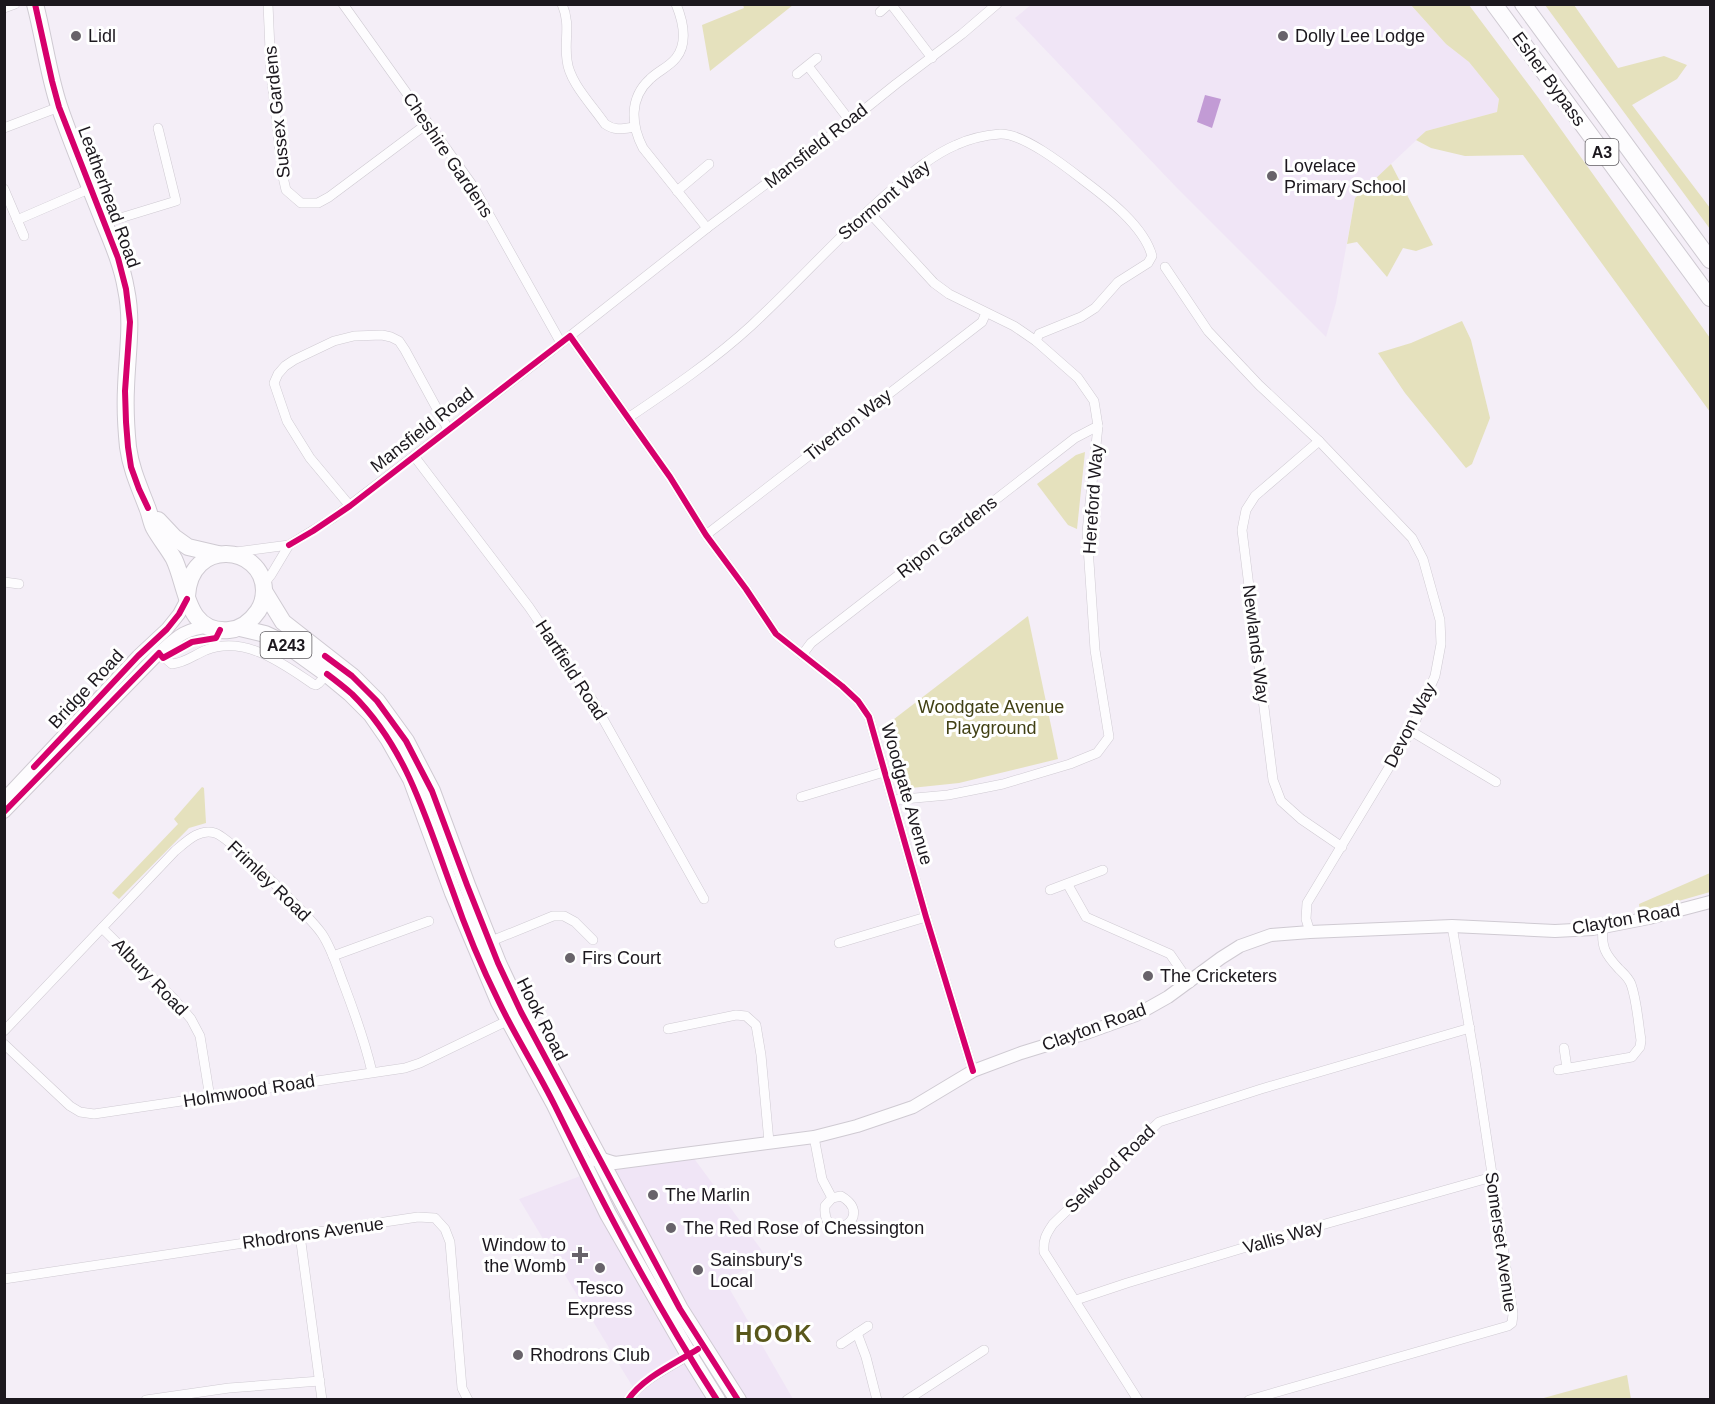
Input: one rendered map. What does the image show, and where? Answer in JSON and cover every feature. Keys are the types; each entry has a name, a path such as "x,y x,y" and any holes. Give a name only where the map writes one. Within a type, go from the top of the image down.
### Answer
{"highway":[{"name":"Leatherhead Road","path":"35,4 51,81 59,107 118,258 126,289 130,322 125,391 127,439 131,467 148,508"},
{"name":"Esher Bypass","path":"1494,4 1710,298"},
{"name":"Esher Bypass","path":"1523,4 1710,260"},
{"name":"A243","path":"148,508 174,537 189,547 240,556 251,563 259,573 263,588 261,606 253,619 240,628 230,630 209,627 198,620 190,609 173,558 153,526 148,508"},
{"path":"187,597 187,584 198,564 207,558 223,554"},
{"name":"Hook Road","path":"263,588 283,622 352,676 377,701 406,741 432,791 489,942 521,1012 680,1309 717,1400"},
{"name":"Hook Road","path":"240,628 265,634 284,643 327,674 351,693 371,714 389,740 411,779 453,893 499,1002 555,1105 583,1166 614,1223 696,1350 711,1356 738,1400"}],"street":[{"path":"4,8 15,4"},
{"name":"Sussex Gardens","path":"268,4 271,73 283,177 286,190 301,203 318,203 329,197 428,123"},
{"name":"Cheshire Gardens","path":"343,4 473,186 561,343"},
{"path":"562,4 568,23 567,62 571,78 605,124 612,129 634,127"},
{"path":"676,4 683,29 683,42 676,58 644,85 635,104 634,127 643,148 707,228"},
{"path":"880,12 890,4 932,57"},
{"name":"Mansfield Road","path":"223,554 289,545 350,506 707,228 850,121 997,4"},
{"path":"797,74 817,58"},
{"path":"808,66 850,121"},
{"path":"4,128 59,107"},
{"path":"104,224 176,201 159,128"},
{"name":"Stormont Way","path":"628,418 696,371 752,326 868,211 908,176 956,145 1001,134 1016,137 1063,164 1102,195 1128,219 1148,243 1152,256 1148,263 1118,282 1095,308 1081,317 1039,334 1036,341"},
{"path":"676,191 709,164"},
{"path":"17,220 90,188"},
{"path":"4,189 24,236"},
{"name":"Hereford Way","path":"868,211 934,283 949,294 1014,326 1036,341 1078,378 1094,401 1098,426 1087,532 1095,650 1109,737 1097,753 1070,764 1003,784 948,795 893,800"},
{"name":"Devon Way","path":"1165,267 1208,331 1259,385 1319,441 1412,538 1423,559 1440,620 1441,644 1435,676 1411,731 1307,903 1306,919 1310,932"},
{"name":"Tiverton Way","path":"706,535 982,322 986,313"},
{"path":"350,506 310,458 287,422 274,383 285,366 334,341 354,336 391,337 399,341 405,350 448,429"},
{"name":"Woodgate Avenue","path":"570,336 670,477 706,535 776,634 833,678 858,701 869,717 973,1071"},
{"name":"Ripon Gardens","path":"802,655 811,643 1075,438 1098,426"},
{"name":"Newlands Way","path":"1319,441 1254,495 1246,510 1242,530 1273,780 1281,801 1301,819 1342,847"},
{"name":"Hartfield Road","path":"414,456 530,607 593,701 704,899"},
{"name":"Mansfield Road","path":"263,588 289,545"},
{"path":"4,582 19,584"},
{"name":"Bridge Road","path":"4,799 138,656 167,629 179,614 187,597"},
{"name":"Bridge Road","path":"4,812 180,634 209,627"},
{"path":"159,653 172,664 179,664 206,650 222,646 241,646 276,659 316,685 327,674"},
{"path":"1411,731 1496,782"},
{"path":"801,797 884,772"},
{"name":"Frimley Road","path":"4,1031 175,851 190,838 203,832 215,833 228,840 321,933 333,956 365,1042 372,1072"},
{"path":"1050,890 1103,870"},
{"path":"1068,885 1086,917 1170,954 1190,983"},
{"name":"Clayton Road","path":"599,1158 615,1163 814,1137 857,1126 913,1107 973,1071 1136,1015 1190,983 1240,946 1271,935 1452,926 1555,931 1603,927 1710,902"},
{"path":"489,942 553,916 564,916 575,922 593,940"},
{"path":"838,943 926,917"},
{"path":"333,956 429,921"},
{"name":"Somerset Avenue","path":"1249,1400 1512,1323 1513,1314 1470,1028 1452,926"},
{"path":"1564,1048 1562,1069 1632,1057 1640,1047 1641,1040 1631,985 1627,976 1608,957 1603,948 1603,927"},
{"name":"Albury Road","path":"102,928 173,998 191,1020 200,1036 210,1098"},
{"path":"668,1029 736,1015 746,1016 756,1025 762,1054 769,1142"},
{"name":"Holmwood Road","path":"4,1044 70,1106 80,1112 94,1114 405,1068 420,1063 508,1020"},
{"name":"Selwood Road","path":"1138,1400 1044,1252 1044,1237 1053,1224 1159,1122 1261,1089 1470,1028"},
{"path":"814,1137 822,1179 832,1198"},
{"path":"583,1166 599,1158"},
{"name":"Vallis Way","path":"1076,1300 1275,1239 1492,1178"},
{"name":"Rhodrons Avenue","path":"4,1279 418,1217 435,1218 445,1228 450,1242 462,1388 468,1400"},
{"path":"300,1235 322,1400"},
{"path":"841,1344 868,1326"},
{"path":"857,1333 877,1400"},
{"path":"628,1400 633,1392 644,1383 696,1350"},
{"path":"907,1400 984,1350"},
{"path":"146,1400 229,1388 320,1381"}],"shaded area":[{"name":"Lovelace Primary School","path":"1032,4 1411,5 1446,44 1469,62 1499,99 1497,112 1426,131 1355,198 1336,303 1326,337 1177,188 1015,18"},
{"path":"1205,95 1221,99 1212,128 1197,122"},
{"path":"690,1153 766,1256 725,1281 793,1399 640,1399 519,1199 615,1163"}],"green space":[{"path":"743,5 793,5 710,71 702,25 744,8"},
{"path":"1411,5 1469,5 1540,100 1710,338 1710,412 1523,155 1465,156 1431,148 1416,140 1426,131 1497,112 1499,99 1469,62 1446,44"},
{"path":"1545,5 1574,5 1618,68 1664,56 1687,65 1677,79 1632,105 1710,208 1710,229"},
{"path":"1391,164 1433,245 1416,251 1403,248 1387,277 1357,242 1347,244 1355,198"},
{"path":"1462,321 1471,340 1490,418 1472,464 1466,468 1405,393 1378,353 1411,343"},
{"path":"1085,452 1077,529 1068,525 1037,484 1076,455"},
{"name":"Woodgate Avenue Playground","path":"1028,616 1058,759 959,783 911,788 902,779 885,726"},
{"path":"202,787 204,788 206,823 189,828 119,899 112,893 178,824 174,819"},
{"path":"1710,873 1710,892 1640,912 1639,904"},
{"path":"1627,1375 1631,1399 1540,1399"}],"cycle path":[{"path":"35,4 59,107 118,258 126,289 130,322 125,391 128,447 131,467 148,508"},
{"path":"289,545 350,506 570,336 670,477 706,535 776,634 842,686 858,701 869,717 973,1071"},
{"path":"34,767 138,656 167,629 187,599"},
{"path":"4,812 159,653 163,658 192,642 216,638 220,630"},
{"path":"325,656 352,676 377,701 406,741 432,791 498,963 521,1012 680,1309 738,1400"},
{"path":"327,674 352,694 371,715 401,761 423,811 462,918 486,975 632,1255 717,1400"},
{"path":"628,1400 650,1378 698,1349"}],"place":[{"name":"Lidl","path":"76,36"},
{"name":"Dolly Lee Lodge","path":"1283,36"},
{"name":"Lovelace Primary School","path":"1272,176"},
{"name":"Firs Court","path":"570,958"},
{"name":"The Cricketers","path":"1148,976"},
{"name":"The Marlin","path":"653,1195"},
{"name":"The Red Rose of Chessington","path":"671,1228"},
{"name":"Window to the Womb","path":"580,1255"},
{"name":"Tesco Express","path":"600,1268"},
{"name":"Sainsbury's Local","path":"698,1270"},
{"name":"Rhodrons Club","path":"518,1355"}],"district":[{"name":"HOOK","path":"774,1333"}]}
